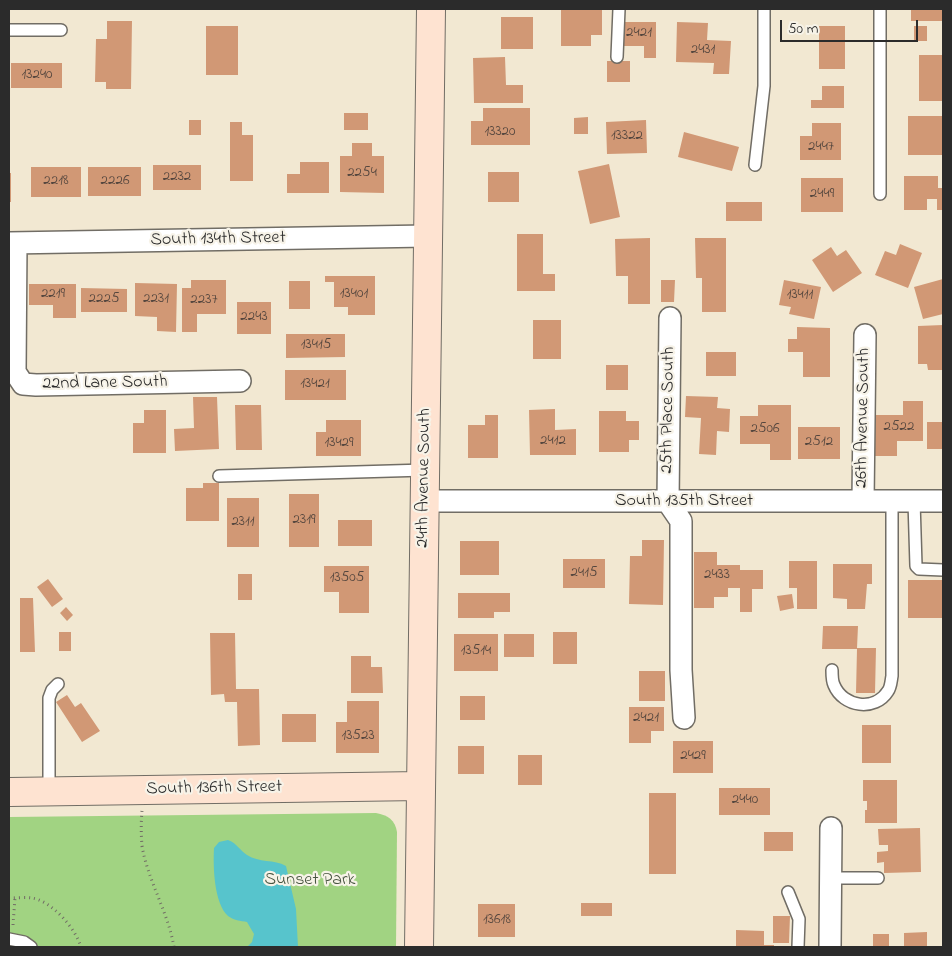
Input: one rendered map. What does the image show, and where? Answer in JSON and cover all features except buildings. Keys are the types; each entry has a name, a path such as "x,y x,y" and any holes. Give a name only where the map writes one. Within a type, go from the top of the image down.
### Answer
{"street":[{"name":"24th Avenue South","path":"419,947 431,9"},
{"name":"South 134th Street","path":"13,243 427,236"},
{"name":"22nd Lane South","path":"13,243 15,372 23,384 240,381"},
{"name":"25th Place South","path":"668,502 670,318"},
{"name":"26th Avenue South","path":"863,501 865,335"},
{"name":"South 135th Street","path":"425,501 943,501"},
{"path":"668,502 680,520 681,670 684,718"},
{"name":"South 136th Street","path":"9,792 420,786"},
{"path":"830,947 831,828"}],"lane":[{"path":"617,57 619,9"},
{"path":"755,164 764,86 764,9"},
{"path":"880,9 880,194"},
{"path":"9,30 61,30"},
{"path":"219,476 426,470"},
{"path":"832,670 833,684 842,698 860,705 872,704 880,700 889,690 892,676 892,501"},
{"path":"914,501 916,566 918,569 927,571 943,570"},
{"path":"49,791 50,698 52,690 58,684"},
{"path":"830,878 878,878"},
{"path":"788,892 799,919 798,947"},
{"path":"10,939 24,942 31,947"}],"path":[{"path":"142,790 142,846 174,947"},
{"path":"9,898 34,898 59,913 75,934 81,947"},
{"path":"10,939 15,898"}],"green space":[{"name":"Sunset Park","path":"376,813 390,819 395,824 397,832 396,947 9,947 9,817"}],"water":[{"path":"228,840 252,857 277,862 286,866 296,909 298,947 247,947 252,942 254,934 247,922 228,916 223,910 215,884 214,848 219,842"}]}
